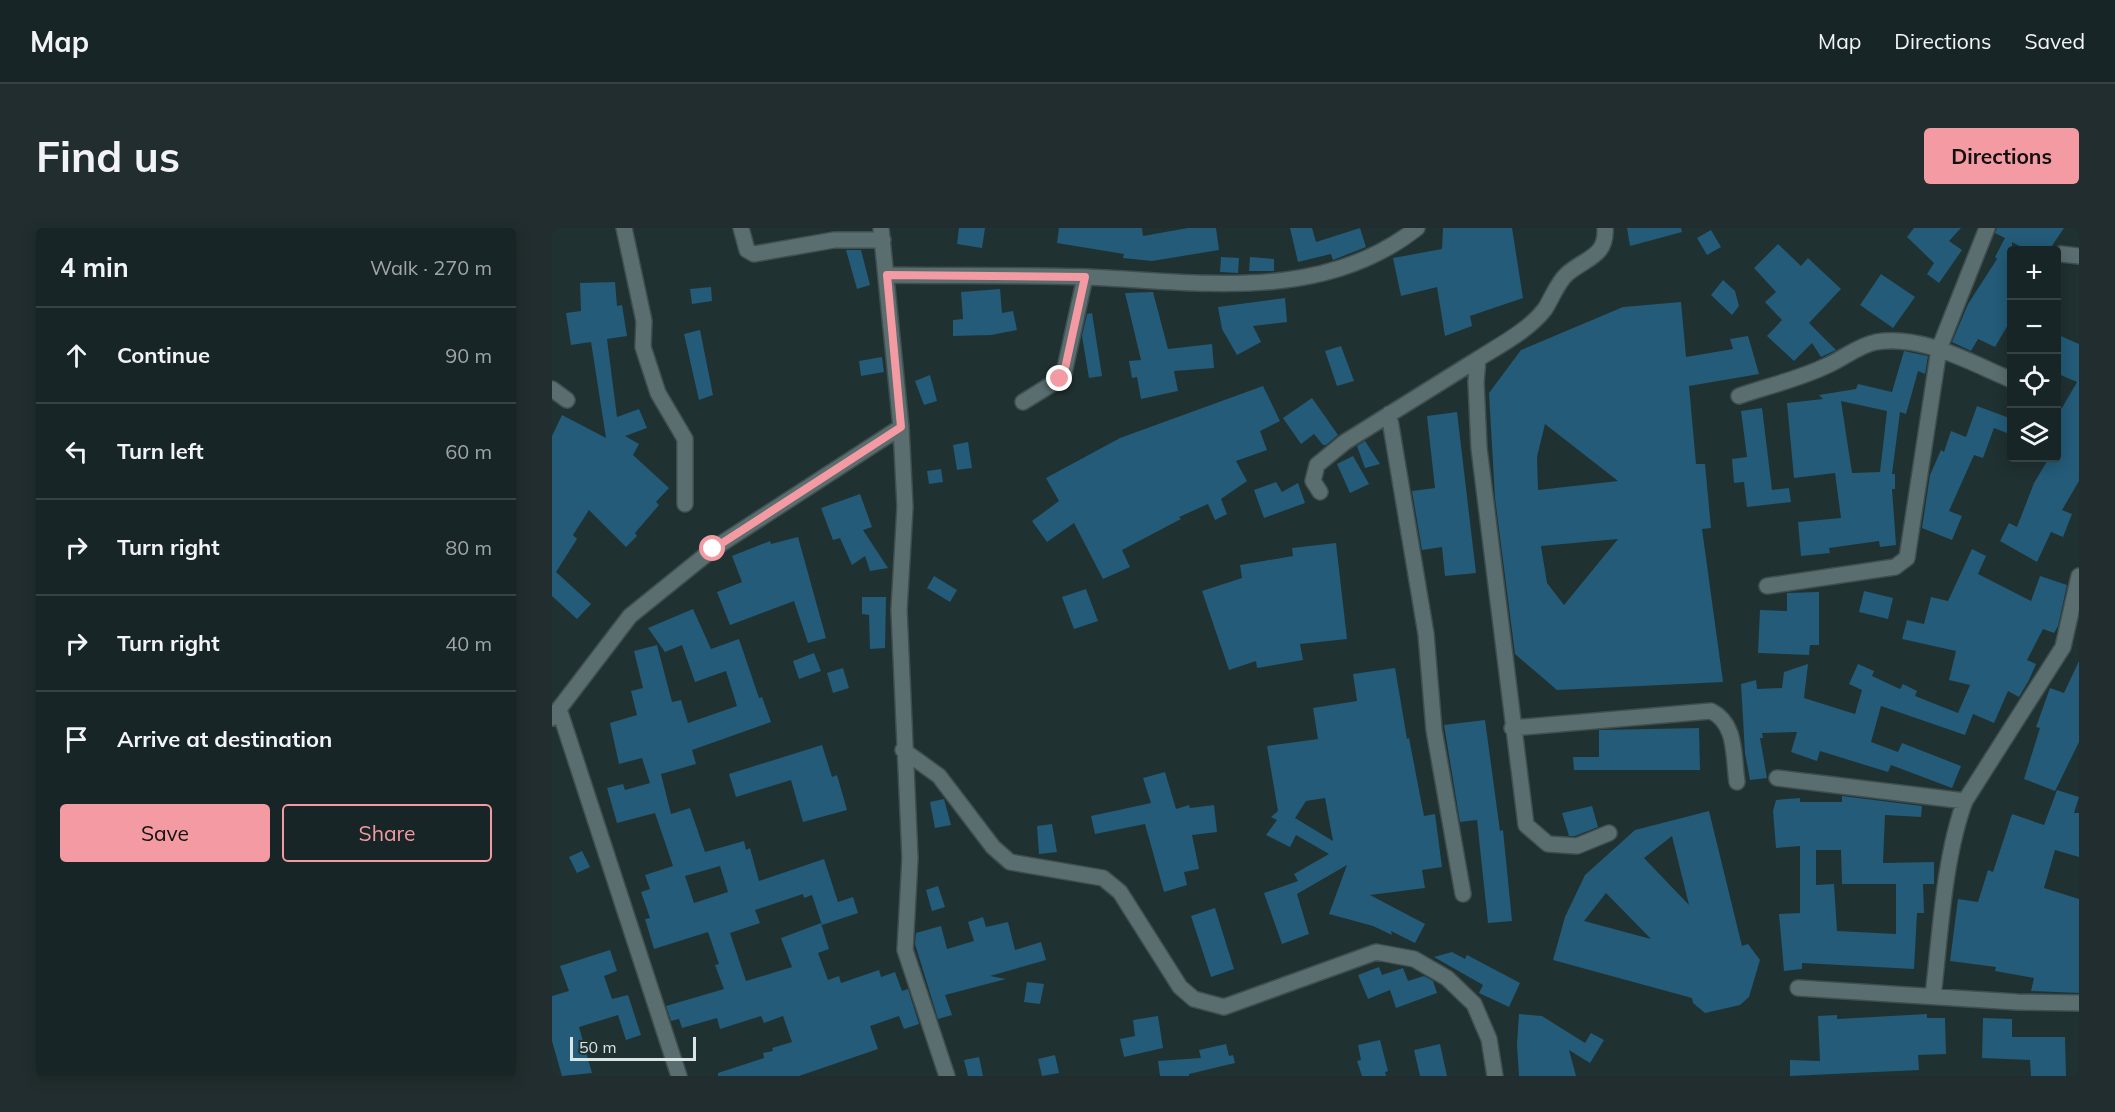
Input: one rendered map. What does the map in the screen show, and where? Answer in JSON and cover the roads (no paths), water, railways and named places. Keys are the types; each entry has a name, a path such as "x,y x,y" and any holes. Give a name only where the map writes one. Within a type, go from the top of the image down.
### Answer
{"street":[{"path":"624,228 644,321 643,347 662,401 685,439 685,504"},
{"path":"741,228 747,250 754,255 834,240 882,234 901,427 905,507 899,610 909,858 904,950 947,1076"},
{"path":"887,275 1085,277 1241,285 1294,281 1349,267 1400,242 1417,228"},
{"path":"1320,492 1313,481 1317,465 1345,442 1509,339 1543,310 1566,275 1600,251 1606,241 1605,228"},
{"path":"1767,586 1895,567 1907,558 1939,350 1987,228"},
{"path":"2061,254 2079,256"},
{"path":"1023,402 1060,379 1064,373 1085,277"},
{"path":"1739,396 1827,366 1846,354 1876,342 1908,343 1939,350 2007,378"},
{"path":"1478,359 1476,382 1479,448 1512,728 1526,825 1548,844 1576,846 1608,833"},
{"path":"552,389 567,400"},
{"path":"1389,414 1426,633 1434,730 1463,894"},
{"path":"679,1076 556,714 630,616 713,549 901,427"},
{"path":"1934,996 1943,910 1959,817 1965,801 2063,647 2079,576"},
{"path":"1512,728 1711,711 1722,716 1730,728 1737,782"},
{"path":"903,750 939,776 993,847 1010,862 1103,878 1120,892 1179,987 1194,999 1224,1006 1376,952 1414,959 1447,978 1474,1004 1489,1039 1495,1076"},
{"path":"1777,778 1965,801"},
{"path":"1798,988 2079,1003"}]}
